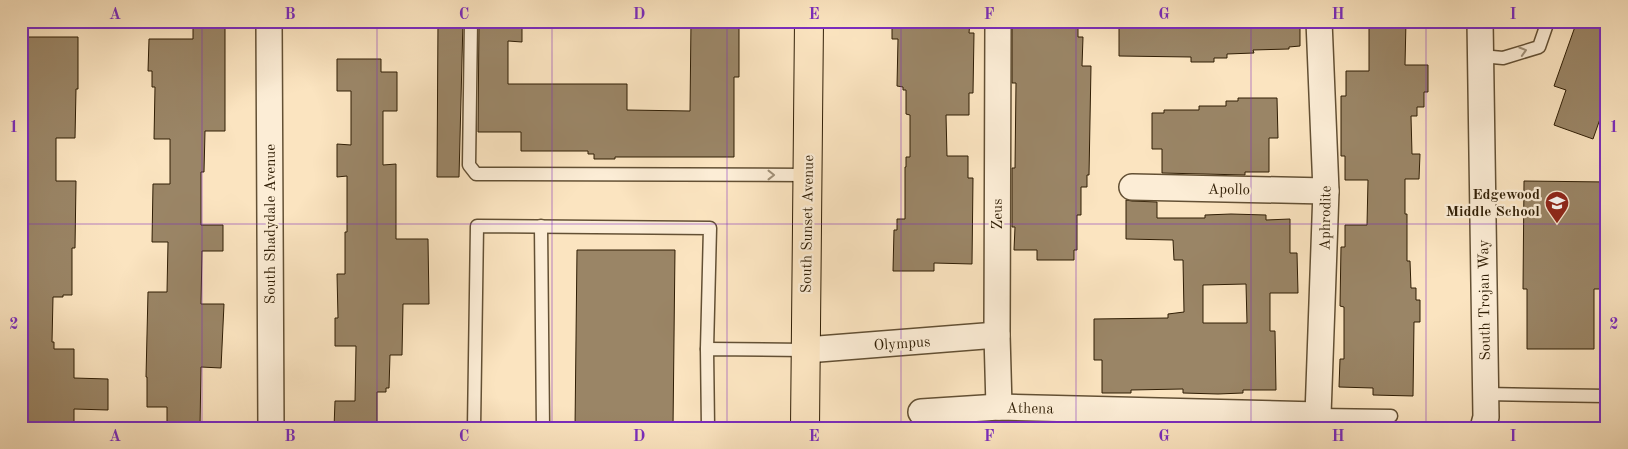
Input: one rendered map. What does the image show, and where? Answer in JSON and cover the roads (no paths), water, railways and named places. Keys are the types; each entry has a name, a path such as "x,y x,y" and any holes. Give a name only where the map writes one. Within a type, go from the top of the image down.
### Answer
{"main road":[{"name":"South Sunset Avenue","path":"805,428 809,21"}],"street":[{"name":"South Shadydale Avenue","path":"269,21 271,428"},
{"name":"Zeus","path":"998,21 997,335 999,407"},
{"name":"Aphrodite","path":"1318,414 1326,191 1319,21"},
{"name":"South Trojan Way","path":"1480,21 1486,394 1486,417 1483,428"},
{"name":"Apollo","path":"1132,187 1326,191"},
{"name":"Olympus","path":"806,350 997,335"},
{"name":"Athena","path":"921,412 999,407 1318,414"}],"lane":[{"path":"471,21 469,165 476,174 808,175"},
{"path":"1481,56 1503,58 1539,47 1548,21"},
{"path":"474,428 477,226 541,226 710,228 708,428"},
{"path":"541,226 543,428"},
{"path":"708,349 806,350"},
{"path":"1486,394 1607,396"},
{"path":"1318,414 1391,416"}],"place":[{"name":"Edgewood Middle School","path":"1557,224"}]}
